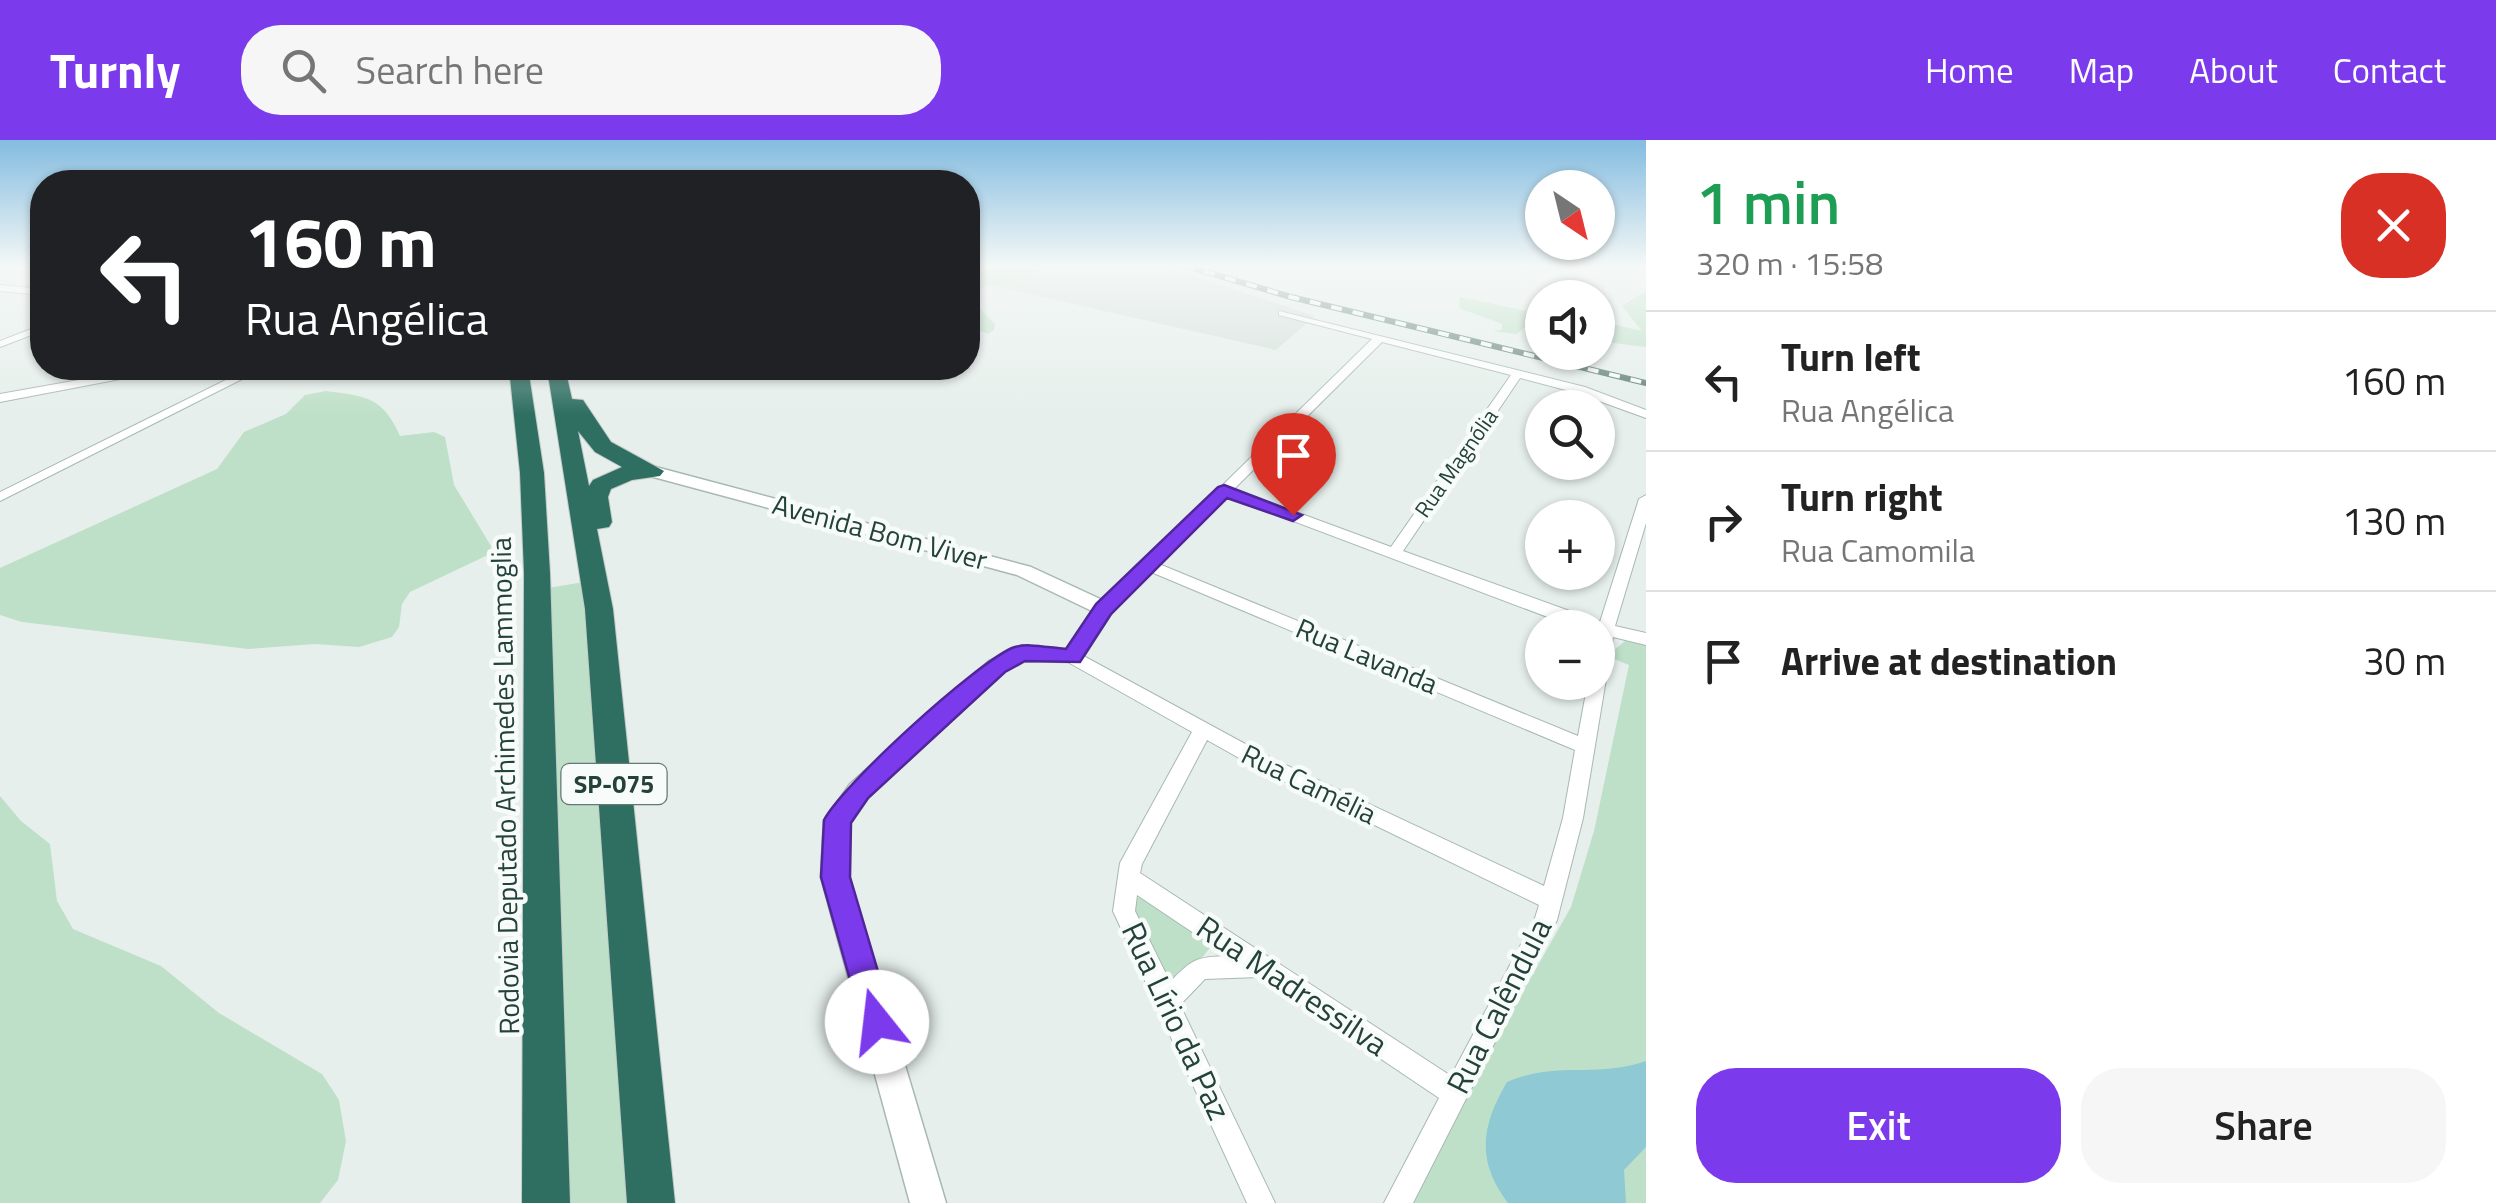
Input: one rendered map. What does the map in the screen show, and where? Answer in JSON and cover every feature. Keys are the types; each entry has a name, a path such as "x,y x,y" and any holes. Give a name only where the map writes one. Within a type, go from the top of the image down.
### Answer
{"highway":[{"name":"Rodovia Deputado Archimedes Lammoglia","path":"520,380 532,473 537,574 546,1203"},
{"name":"SP-075","path":"559,380 599,609 651,1203"},
{"path":"563,380 592,440 622,460 652,471"},
{"path":"599,609 604,578 598,492 612,478 652,471"}],"street":[{"path":"1290,315 1581,390 1646,414"},
{"path":"0,344 30,333"},
{"path":"928,1203 836,877 837,820 859,790 997,666 1021,653 1072,657 1104,609 1380,338"},
{"name":"Rua Magnólia","path":"1395,552 1518,373"},
{"path":"0,398 98,380"},
{"path":"0,497 234,380"},
{"path":"0,407 28,393"},
{"name":"Avenida Bom Viver","path":"652,471 1024,571 1104,609"},
{"path":"1224,490 1546,610"},
{"name":"Rua Calêndula","path":"1612,610 1646,499"},
{"name":"Rua Lavanda","path":"1149,565 1586,747"},
{"path":"1615,632 1646,639"},
{"name":"Rua Camélia","path":"1072,657 1202,731 1551,900"},
{"name":"Rua Calêndula","path":"1398,1203 1546,920 1573,818 1594,700"},
{"name":"Rua Lírio da Paz","path":"1202,731 1154,813 1130,864 1124,911 1261,1203"},
{"name":"Rua Madressilva","path":"1128,877 1455,1094"},
{"path":"1166,1003 1199,968 1262,966"}],"shaded area":[{"path":"1120,315 1315,316 1276,350"}],"green space":[{"path":"980,315 995,324 988,334 980,330"},
{"path":"1477,315 1525,315 1525,328 1516,334 1493,331 1502,330 1502,324"},
{"path":"1629,315 1646,315 1646,347 1615,343 1615,325 1642,331"},
{"path":"326,391 372,401 387,413 400,436 434,432 445,437 454,485 491,546 490,554 410,592 392,637 359,647 315,644 248,649 22,622 0,615 0,568 217,469 244,432 286,414 305,395"},
{"path":"584,582 632,1203 566,1203 548,588"},
{"path":"1625,641 1646,645 1646,1203 1403,1203 1571,907 1594,831 1629,665 1615,659 1615,649"},
{"path":"0,796 21,821 50,844 57,901 73,929 161,966 219,1013 322,1074 339,1100 346,1141 338,1180 320,1203 0,1203"},
{"path":"1145,893 1212,945 1167,1003 1124,908"}],"water":[{"path":"1646,1061 1646,1147 1624,1170 1626,1203 1508,1203 1491,1173 1486,1143 1492,1114 1507,1082 1544,1072 1609,1069"}],"railway":[{"path":"1364,315 1646,383"}],"route":[{"path":"877,1022 836,877 837,820 859,790 997,666 1021,653 1072,657 1104,609 1224,490 1293,515"}]}
